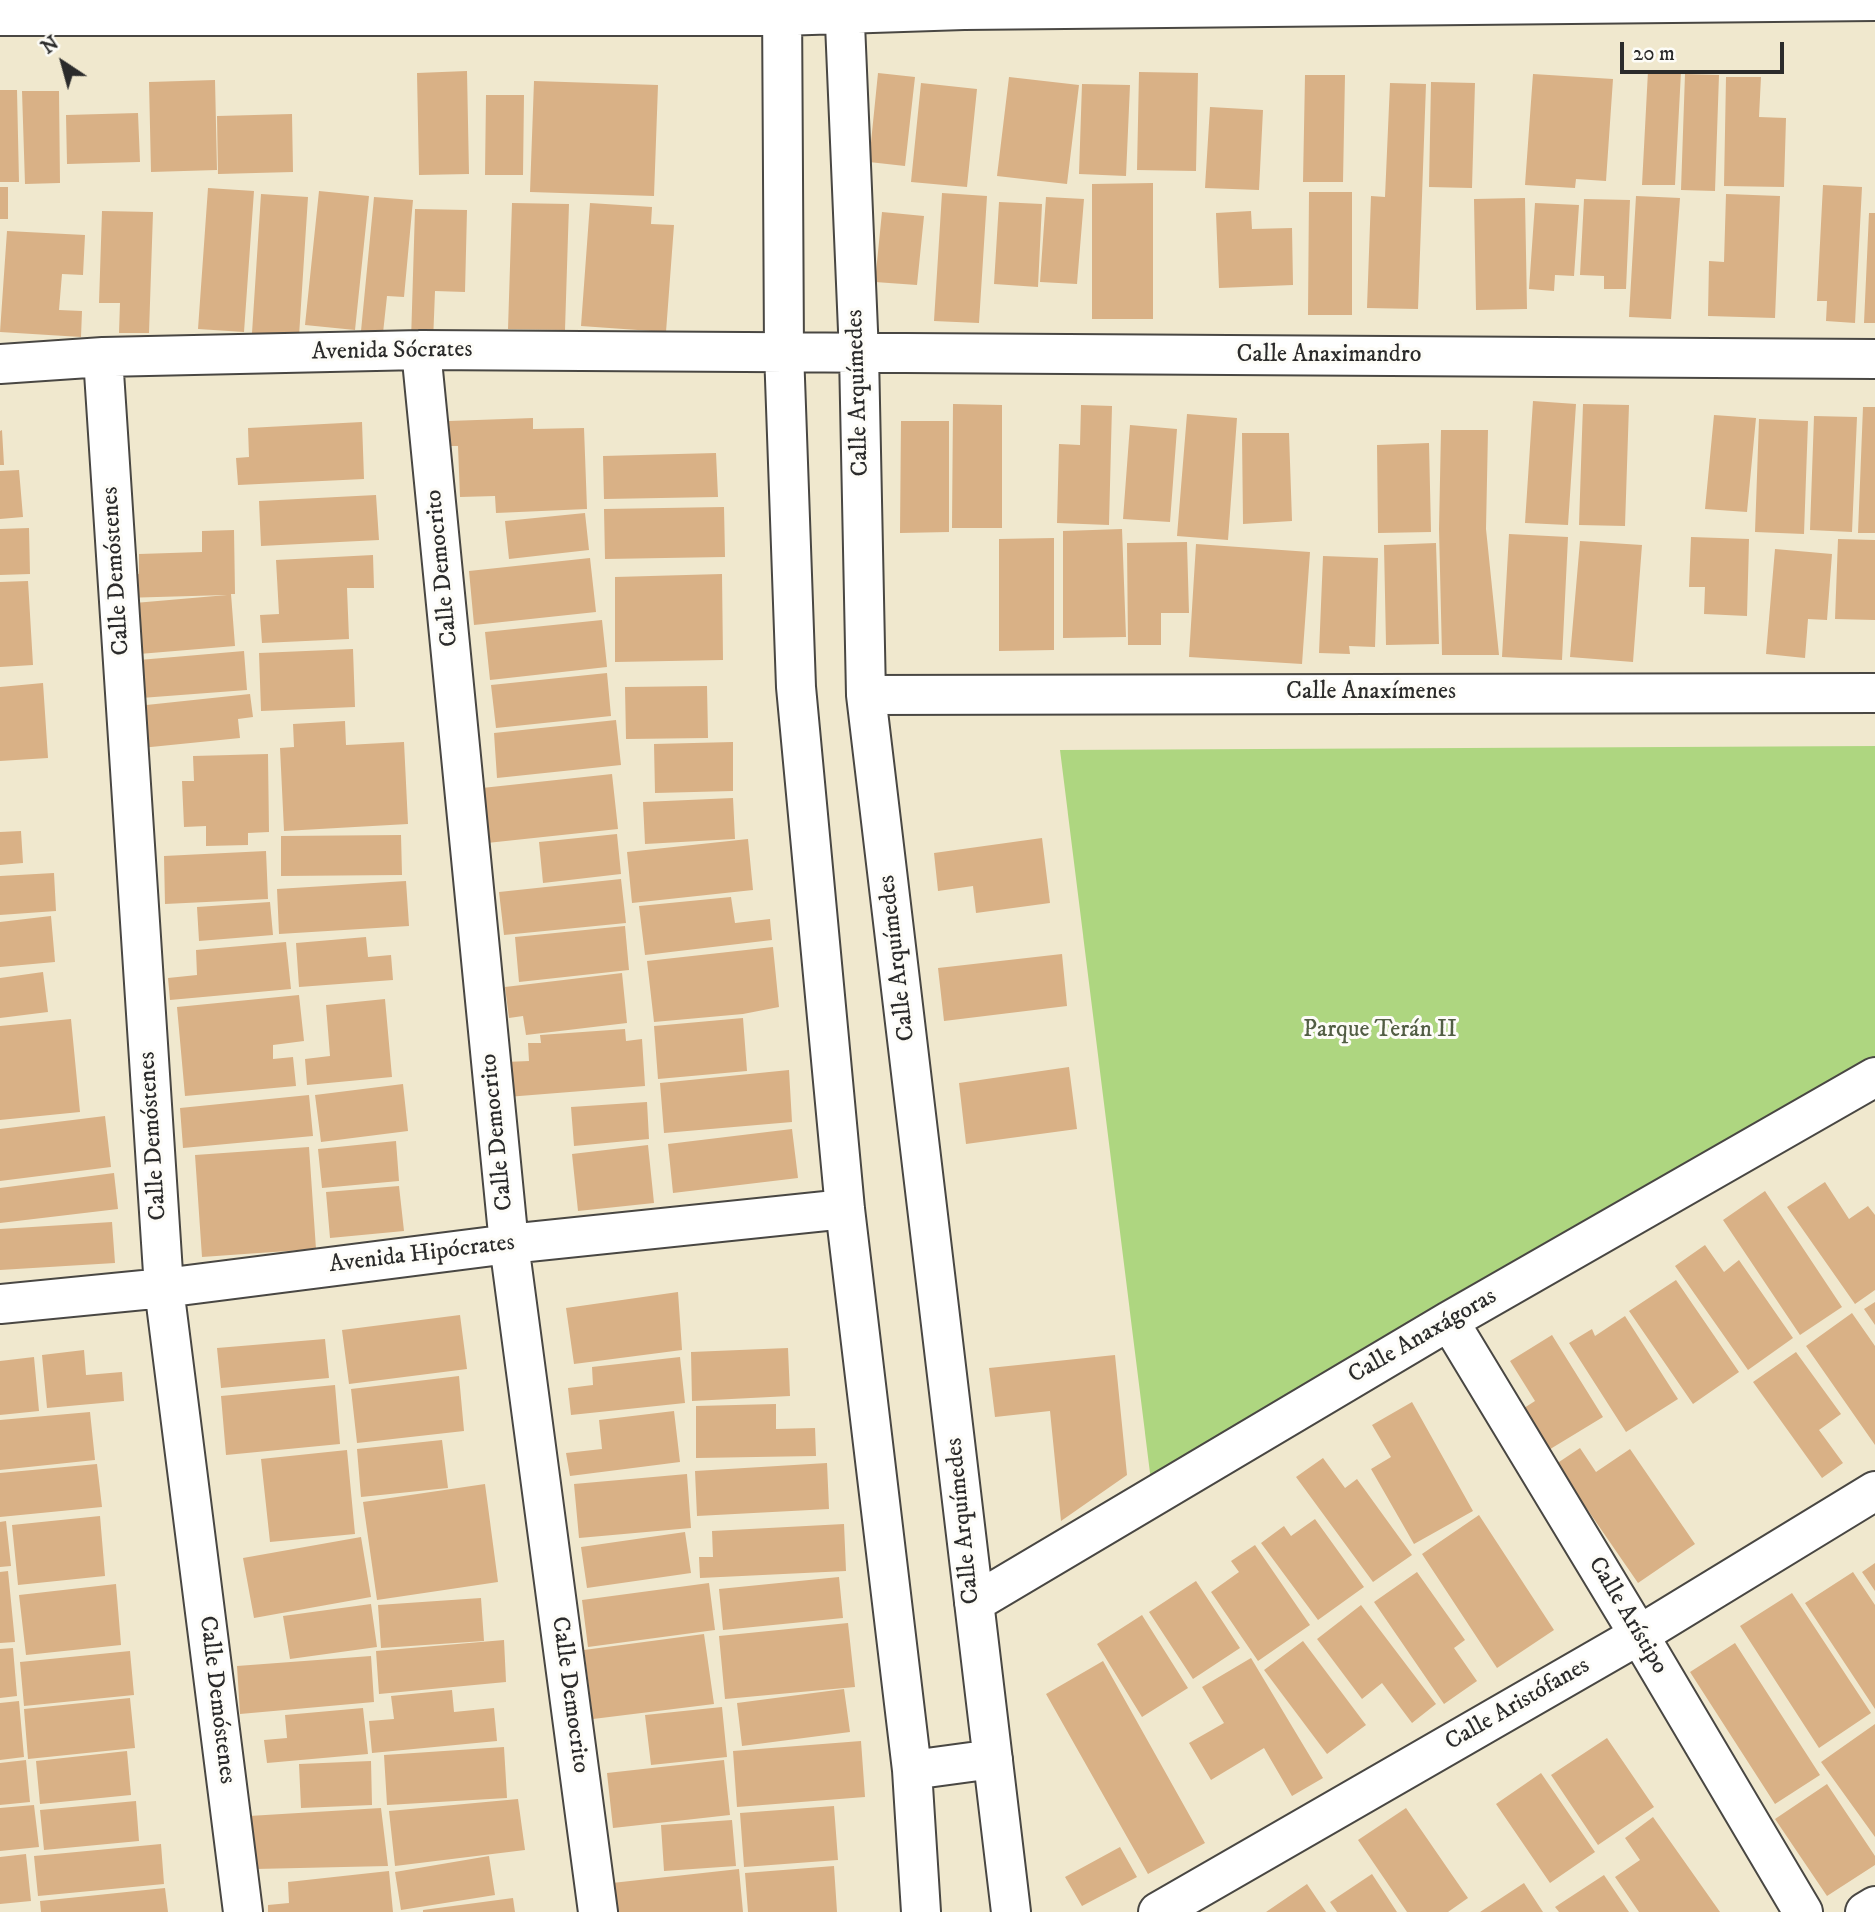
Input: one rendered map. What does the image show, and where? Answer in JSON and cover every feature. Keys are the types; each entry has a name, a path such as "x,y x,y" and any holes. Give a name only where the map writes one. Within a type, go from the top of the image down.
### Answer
{"street":[{"path":"0,16 844,7 964,10 1875,1"},
{"name":"Calle Arquímedes","path":"844,7 859,354 866,695 1011,1912"},
{"path":"781,8 784,351 796,687 845,1209 912,1770 921,1912"},
{"name":"Avenida Sócrates","path":"0,363 103,357 421,350 784,351"},
{"name":"Calle Democrito","path":"421,350 509,1244 598,1912"},
{"name":"Calle Anaximandro","path":"784,351 859,354 1875,359"},
{"name":"Calle Demóstenes","path":"103,357 164,1288 243,1912"},
{"name":"Calle Anaxímenes","path":"866,695 1875,693"},
{"name":"Calle Anaxágoras","path":"974,1604 1449,1321 1875,1077"},
{"name":"Avenida Hipócrates","path":"0,1304 164,1288 509,1244 845,1209"},
{"name":"Calle Arístipo","path":"1449,1321 1640,1635 1803,1912"},
{"name":"Calle Aristófanes","path":"1158,1912 1640,1635 1875,1491"},
{"path":"912,1770 993,1759"},
{"path":"1865,1912 1875,1906"}],"green space":[{"name":"Parque Terán II","path":"1875,746 1875,1064 1153,1497 1060,750"}],"building":[{"path":"467,71 469,174 419,175 417,73"},
{"path":"1648,71 1681,72 1675,185 1642,185"},
{"path":"1139,72 1198,73 1196,171 1137,170"},
{"path":"878,73 915,77 905,166 869,162"},
{"path":"1533,74 1613,79 1606,181 1576,179 1575,188 1525,185"},
{"path":"1685,74 1719,75 1715,191 1681,190"},
{"path":"1305,75 1345,75 1343,182 1303,182"},
{"path":"1009,77 1079,85 1067,184 997,176"},
{"path":"1726,77 1761,77 1759,117 1786,118 1784,187 1724,186"},
{"path":"215,80 217,170 151,172 149,82"},
{"path":"534,81 658,85 654,196 530,192"},
{"path":"1431,82 1475,83 1472,188 1429,187"},
{"path":"921,83 977,89 967,187 911,182"},
{"path":"1390,83 1426,84 1418,309 1367,308 1371,196 1385,197"},
{"path":"1082,84 1130,85 1126,176 1079,174"},
{"path":"0,90 17,90 19,182 0,182"},
{"path":"22,91 59,91 60,183 25,184"},
{"path":"486,95 524,95 523,175 485,175"},
{"path":"1210,107 1263,110 1259,190 1205,188"},
{"path":"138,113 140,162 67,164 66,115"},
{"path":"292,114 293,172 218,174 217,116"},
{"path":"1153,183 1153,319 1092,319 1092,184"},
{"path":"1823,185 1862,187 1855,323 1826,321 1827,301 1817,301"},
{"path":"0,187 8,187 8,219 0,219"},
{"path":"208,188 254,191 244,332 198,329"},
{"path":"319,191 369,196 355,330 305,325"},
{"path":"1309,192 1352,192 1352,315 1308,315"},
{"path":"942,193 987,196 979,323 934,321"},
{"path":"261,194 308,197 299,336 252,333"},
{"path":"1726,194 1780,196 1775,318 1708,316 1709,261 1724,262"},
{"path":"1636,196 1680,198 1671,319 1629,317"},
{"path":"374,197 413,200 404,297 387,296 383,333 361,331"},
{"path":"1046,197 1084,199 1077,284 1040,282"},
{"path":"1525,198 1527,309 1476,310 1474,199"},
{"path":"1584,199 1630,200 1626,289 1604,289 1604,276 1580,275"},
{"path":"999,202 1042,204 1038,287 994,284"},
{"path":"512,203 569,204 565,330 508,329"},
{"path":"590,203 652,207 651,224 674,225 666,332 581,326"},
{"path":"1535,203 1579,205 1574,276 1555,275 1554,291 1529,289"},
{"path":"415,209 467,210 465,292 435,291 433,342 411,341"},
{"path":"102,211 153,212 149,333 119,333 120,303 99,303"},
{"path":"1251,211 1252,229 1292,228 1293,285 1219,288 1216,213"},
{"path":"882,212 924,216 917,285 875,282"},
{"path":"1869,213 1875,213 1875,323 1864,323"},
{"path":"7,231 85,235 83,275 62,274 59,310 82,311 81,337 0,332"},
{"path":"1533,401 1576,404 1568,525 1525,523"},
{"path":"953,404 1002,405 1002,528 952,528"},
{"path":"1583,404 1629,405 1625,526 1579,525"},
{"path":"1081,405 1112,406 1109,525 1057,523 1059,444 1080,445"},
{"path":"1863,407 1875,407 1875,533 1858,533"},
{"path":"1187,414 1237,418 1228,540 1177,536"},
{"path":"1714,415 1756,418 1747,512 1705,509"},
{"path":"1814,416 1857,417 1852,532 1810,530"},
{"path":"533,418 533,429 584,428 587,509 496,513 495,496 460,497 458,446 450,446 449,421"},
{"path":"1759,419 1808,421 1804,534 1755,532"},
{"path":"901,421 949,421 949,532 900,533"},
{"path":"362,422 364,479 238,485 236,458 249,457 248,428"},
{"path":"1130,425 1177,429 1170,522 1123,519"},
{"path":"2,430 4,465 0,465 0,431"},
{"path":"1441,430 1488,430 1486,529 1499,655 1442,655 1439,529"},
{"path":"1242,433 1289,433 1292,521 1243,524"},
{"path":"1429,443 1431,532 1378,533 1377,445"},
{"path":"716,453 718,497 604,499 603,456"},
{"path":"19,470 23,517 0,519 0,471"},
{"path":"376,495 379,540 261,546 259,501"},
{"path":"724,507 725,557 605,559 604,509"},
{"path":"585,513 589,550 509,559 505,521"},
{"path":"29,528 30,574 0,575 0,529"},
{"path":"1122,529 1126,637 1063,638 1063,531"},
{"path":"234,530 235,594 231,594 235,646 127,655 123,604 227,595 122,598 122,575 139,574 139,554 202,552 202,531"},
{"path":"1509,534 1568,537 1562,660 1502,657"},
{"path":"1691,537 1749,539 1747,616 1704,614 1705,587 1689,587"},
{"path":"1054,538 1054,650 999,651 999,539"},
{"path":"1838,539 1875,540 1875,620 1835,619"},
{"path":"1580,541 1642,545 1633,662 1570,657"},
{"path":"1187,542 1189,613 1161,613 1161,645 1128,645 1127,543"},
{"path":"1436,543 1439,644 1386,645 1384,545"},
{"path":"1196,544 1310,552 1302,664 1189,657"},
{"path":"1775,549 1832,554 1827,620 1808,619 1805,658 1766,654"},
{"path":"373,555 374,588 347,588 349,639 262,643 260,615 279,614 276,560"},
{"path":"1323,556 1378,558 1375,647 1349,646 1350,654 1319,653"},
{"path":"590,558 596,612 474,625 469,571"},
{"path":"722,574 723,660 615,662 615,577"},
{"path":"28,581 33,665 0,667 0,582"},
{"path":"602,620 607,667 490,680 485,632"},
{"path":"353,649 355,707 261,711 259,653"},
{"path":"244,651 247,690 141,698 139,660"},
{"path":"607,673 611,716 496,728 491,685"},
{"path":"43,683 48,758 0,761 0,687"},
{"path":"707,686 708,738 626,739 625,687"},
{"path":"250,694 253,717 238,719 240,738 141,748 137,706"},
{"path":"616,720 621,765 497,778 494,733"},
{"path":"345,721 346,745 404,742 408,824 284,831 280,748 294,747 293,724"},
{"path":"733,742 733,791 655,793 654,744"},
{"path":"268,754 269,832 248,833 248,845 206,846 206,826 184,827 182,781 194,781 193,756"},
{"path":"612,774 618,829 487,843 482,788"},
{"path":"733,798 735,839 645,844 643,802"},
{"path":"21,831 23,863 0,865 0,832"},
{"path":"617,834 621,874 543,883 539,842"},
{"path":"401,835 402,875 281,876 281,836"},
{"path":"1042,838 1050,903 976,913 973,886 938,891 934,853"},
{"path":"748,839 753,890 632,903 627,852"},
{"path":"266,851 268,899 165,904 164,856"},
{"path":"54,873 56,911 0,915 0,876"},
{"path":"621,879 626,923 504,935 499,892"},
{"path":"406,881 409,926 279,934 277,889"},
{"path":"731,897 735,923 770,919 772,940 645,955 639,906"},
{"path":"270,902 273,935 199,941 197,907"},
{"path":"51,916 55,962 0,967 0,922"},
{"path":"625,926 629,970 519,982 515,937"},
{"path":"366,937 368,957 391,955 393,980 299,987 296,943"},
{"path":"286,942 291,989 170,1000 168,978 197,975 196,950"},
{"path":"773,947 779,1007 743,1014 654,1022 647,961"},
{"path":"1062,954 1067,1006 944,1021 938,968"},
{"path":"43,972 48,1012 0,1018 0,978"},
{"path":"622,973 627,1023 526,1035 523,1016 509,1018 505,987"},
{"path":"299,995 304,1041 273,1045 273,1059 293,1057 296,1086 185,1096 177,1007"},
{"path":"385,999 392,1077 307,1085 305,1059 330,1056 326,1005"},
{"path":"743,1018 747,1071 658,1079 654,1026"},
{"path":"71,1019 80,1112 0,1120 0,1026"},
{"path":"625,1029 626,1041 642,1039 645,1086 507,1097 505,1062 529,1061 528,1043 541,1043 540,1035"},
{"path":"1069,1067 1077,1129 966,1144 959,1083"},
{"path":"789,1070 792,1122 664,1133 660,1083"},
{"path":"403,1084 408,1131 321,1142 315,1095"},
{"path":"309,1095 313,1136 183,1148 180,1108"},
{"path":"647,1102 649,1139 574,1146 571,1107"},
{"path":"105,1116 111,1167 0,1181 0,1129"},
{"path":"792,1129 798,1178 673,1193 668,1144"},
{"path":"396,1141 399,1181 322,1188 318,1149"},
{"path":"648,1145 654,1203 578,1211 572,1154"},
{"path":"309,1147 316,1249 202,1257 195,1155"},
{"path":"114,1173 118,1209 0,1223 0,1188"},
{"path":"1825,1182 1849,1219 1868,1206 1875,1215 1875,1290 1855,1304 1787,1207"},
{"path":"399,1186 404,1231 330,1238 326,1192"},
{"path":"1765,1191 1842,1307 1800,1335 1723,1220"},
{"path":"112,1222 115,1263 0,1270 0,1229"},
{"path":"1705,1245 1724,1272 1739,1260 1793,1338 1748,1370 1675,1266"},
{"path":"1676,1280 1739,1372 1693,1404 1629,1311"},
{"path":"678,1292 682,1350 574,1364 566,1308"},
{"path":"1875,1302 1875,1325 1864,1309"},
{"path":"1852,1313 1875,1346 1875,1445 1806,1346"},
{"path":"460,1315 467,1369 349,1384 342,1330"},
{"path":"1625,1316 1678,1399 1626,1432 1569,1343 1592,1329 1595,1336"},
{"path":"1552,1335 1603,1417 1547,1451 1521,1410 1535,1401 1510,1361"},
{"path":"325,1339 329,1378 221,1388 217,1348"},
{"path":"788,1348 790,1396 692,1401 691,1352"},
{"path":"84,1350 86,1375 122,1372 124,1401 47,1408 42,1355"},
{"path":"1796,1352 1841,1414 1819,1430 1843,1463 1822,1478 1753,1382"},
{"path":"1115,1355 1127,1475 1061,1521 1050,1411 995,1417 989,1368"},
{"path":"34,1357 39,1411 0,1415 0,1361"},
{"path":"680,1357 685,1403 571,1415 568,1388 593,1385 592,1367"},
{"path":"459,1376 464,1431 357,1443 351,1389"},
{"path":"335,1385 340,1444 226,1455 221,1396"},
{"path":"1412,1402 1473,1511 1414,1544 1371,1469 1391,1457 1372,1425"},
{"path":"776,1404 776,1429 815,1428 816,1456 696,1458 696,1406"},
{"path":"674,1411 680,1462 570,1476 566,1453 602,1449 599,1420"},
{"path":"90,1412 95,1460 0,1470 0,1420"},
{"path":"442,1440 448,1488 361,1497 357,1449"},
{"path":"1580,1448 1596,1472 1630,1449 1695,1544 1638,1583 1556,1464"},
{"path":"347,1450 355,1534 270,1542 261,1459"},
{"path":"1323,1458 1345,1488 1357,1479 1412,1555 1373,1582 1296,1477"},
{"path":"827,1463 829,1509 697,1516 695,1471"},
{"path":"97,1464 102,1507 0,1517 0,1473"},
{"path":"687,1474 691,1528 579,1538 574,1484"},
{"path":"485,1484 498,1582 377,1600 363,1502"},
{"path":"1479,1515 1554,1630 1497,1668 1422,1554"},
{"path":"100,1516 105,1576 18,1585 12,1525"},
{"path":"1315,1519 1364,1587 1318,1620 1261,1543 1284,1526 1291,1536"},
{"path":"6,1521 11,1566 0,1567 0,1522"},
{"path":"844,1524 846,1571 700,1578 699,1557 713,1557 712,1531"},
{"path":"685,1532 691,1573 587,1588 581,1547"},
{"path":"361,1537 371,1597 254,1618 243,1558"},
{"path":"1255,1545 1310,1625 1258,1661 1211,1592 1239,1572 1231,1561"},
{"path":"1875,1563 1875,1591 1862,1572"},
{"path":"8,1571 15,1642 0,1643 0,1572"},
{"path":"1417,1572 1465,1640 1454,1648 1477,1681 1444,1704 1374,1602"},
{"path":"1853,1572 1875,1605 1875,1709 1805,1603"},
{"path":"839,1577 843,1618 723,1630 719,1589"},
{"path":"1196,1581 1240,1648 1193,1679 1149,1612"},
{"path":"709,1583 715,1630 588,1647 582,1600"},
{"path":"116,1584 121,1645 26,1655 19,1595"},
{"path":"1792,1593 1871,1713 1819,1748 1740,1626"},
{"path":"481,1598 484,1641 381,1648 378,1605"},
{"path":"371,1604 377,1647 290,1659 283,1616"},
{"path":"1361,1605 1436,1704 1412,1723 1382,1683 1362,1699 1317,1639"},
{"path":"1142,1615 1188,1688 1142,1717 1097,1644"},
{"path":"848,1623 855,1687 725,1699 719,1636"},
{"path":"704,1634 714,1704 593,1719 584,1650"},
{"path":"504,1640 506,1682 379,1694 376,1651"},
{"path":"1303,1641 1366,1725 1327,1754 1264,1670"},
{"path":"1735,1643 1820,1775 1775,1804 1690,1672"},
{"path":"13,1648 17,1696 0,1698 0,1649"},
{"path":"130,1651 134,1695 24,1706 20,1662"},
{"path":"371,1656 374,1702 240,1714 237,1666"},
{"path":"1251,1658 1323,1778 1292,1796 1264,1748 1211,1780 1189,1743 1224,1723 1202,1687"},
{"path":"1103,1661 1205,1843 1148,1874 1046,1694"},
{"path":"844,1689 850,1732 742,1746 737,1703"},
{"path":"452,1690 454,1712 494,1708 497,1741 372,1753 369,1721 394,1719 391,1696"},
{"path":"130,1698 135,1748 28,1759 24,1709"},
{"path":"19,1701 24,1757 0,1760 0,1703"},
{"path":"722,1707 727,1757 651,1765 645,1715"},
{"path":"363,1708 368,1754 267,1763 264,1740 287,1738 285,1715"},
{"path":"1875,1724 1875,1837 1821,1762"},
{"path":"1607,1738 1654,1807 1598,1845 1551,1775"},
{"path":"861,1741 865,1797 737,1807 733,1751"},
{"path":"504,1747 507,1798 387,1805 384,1755"},
{"path":"127,1751 131,1795 40,1804 36,1761"},
{"path":"26,1760 30,1802 0,1805 0,1763"},
{"path":"724,1760 730,1815 613,1828 607,1773"},
{"path":"371,1761 372,1805 301,1808 299,1764"},
{"path":"1541,1773 1595,1852 1550,1883 1496,1804"},
{"path":"1827,1784 1875,1856 1875,1865 1827,1896 1775,1819"},
{"path":"518,1799 525,1850 395,1866 389,1811"},
{"path":"136,1801 139,1841 44,1850 40,1810"},
{"path":"34,1805 39,1847 0,1851 0,1808"},
{"path":"834,1806 838,1860 744,1867 740,1813"},
{"path":"381,1808 388,1866 255,1869 249,1816"},
{"path":"1406,1808 1468,1898 1448,1912 1407,1912 1358,1840"},
{"path":"1653,1817 1720,1912 1639,1912 1615,1877 1640,1860 1625,1838"},
{"path":"732,1820 736,1866 664,1871 661,1825"},
{"path":"161,1844 164,1884 38,1896 34,1856"},
{"path":"1120,1847 1137,1877 1082,1906 1065,1877"},
{"path":"26,1854 31,1901 0,1904 0,1857"},
{"path":"489,1856 495,1895 401,1910 395,1872"},
{"path":"834,1866 837,1912 748,1912 745,1873"},
{"path":"739,1869 743,1912 615,1912 612,1883"},
{"path":"389,1871 393,1912 268,1912 268,1905 289,1903 288,1882"},
{"path":"1372,1874 1397,1912 1337,1912 1330,1902"},
{"path":"1604,1875 1629,1912 1559,1912 1555,1907"},
{"path":"1524,1883 1543,1912 1480,1912"},
{"path":"1307,1884 1326,1912 1266,1912"},
{"path":"165,1888 168,1912 41,1912 40,1901"},
{"path":"513,1898 515,1912 423,1912 423,1910"}]}
